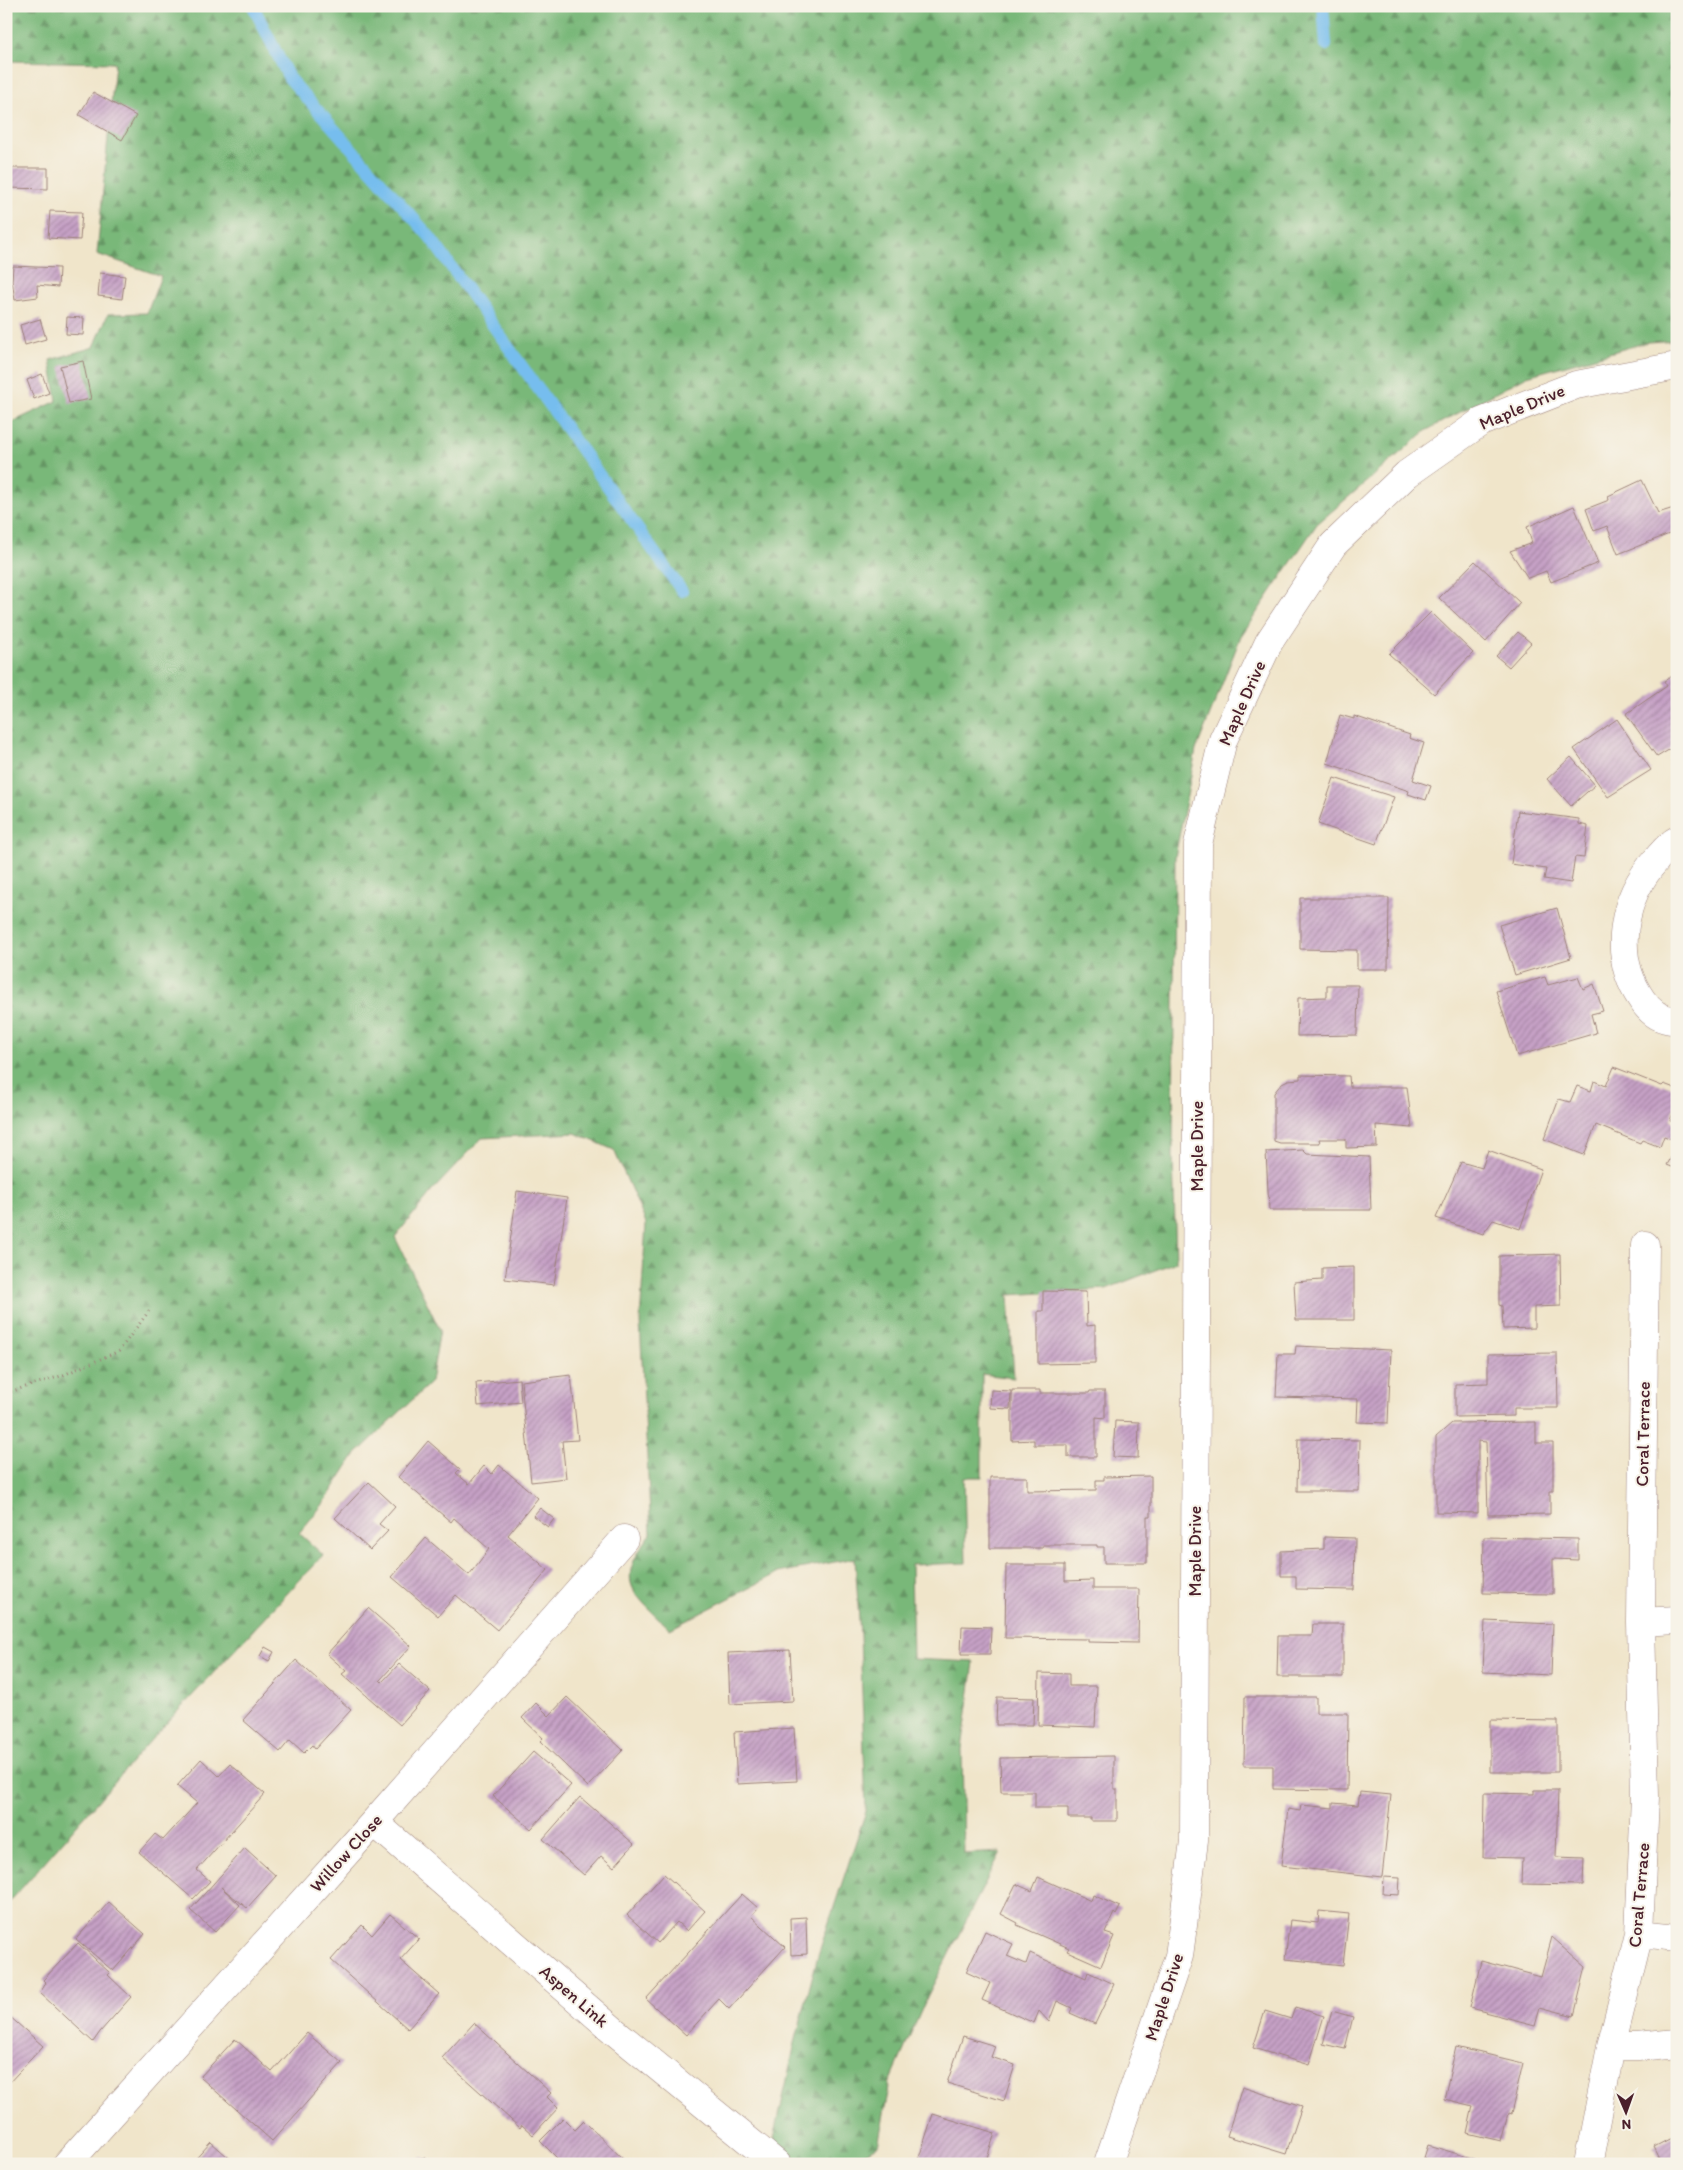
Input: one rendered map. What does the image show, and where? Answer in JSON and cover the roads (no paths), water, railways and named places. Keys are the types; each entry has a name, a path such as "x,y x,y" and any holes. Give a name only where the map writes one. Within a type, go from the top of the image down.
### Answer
{"street":[{"name":"Maple Drive","path":"1108,2164 1179,1956 1194,1841 1198,844 1223,740 1269,642 1333,545 1407,474 1481,422 1576,385 1677,366"},
{"path":"1677,840 1672,842 1650,867 1634,892 1629,904 1622,942 1626,967 1637,994 1648,1010 1663,1019 1677,1020"},
{"name":"Coral Terrace","path":"1588,2164 1611,2047 1639,1934 1645,1797 1641,1622 1645,1245"},
{"name":"Willow Close","path":"66,2164 374,1822 624,1539"},
{"path":"1641,1622 1677,1620"},
{"name":"Aspen Link","path":"374,1822 614,2031 778,2164"},
{"path":"1639,1934 1677,1938"},
{"path":"1611,2047 1638,2047 1677,2043"}],"waterway":[{"path":"253,6 289,78 430,237 682,591"},
{"path":"1323,6 1326,45"}]}
